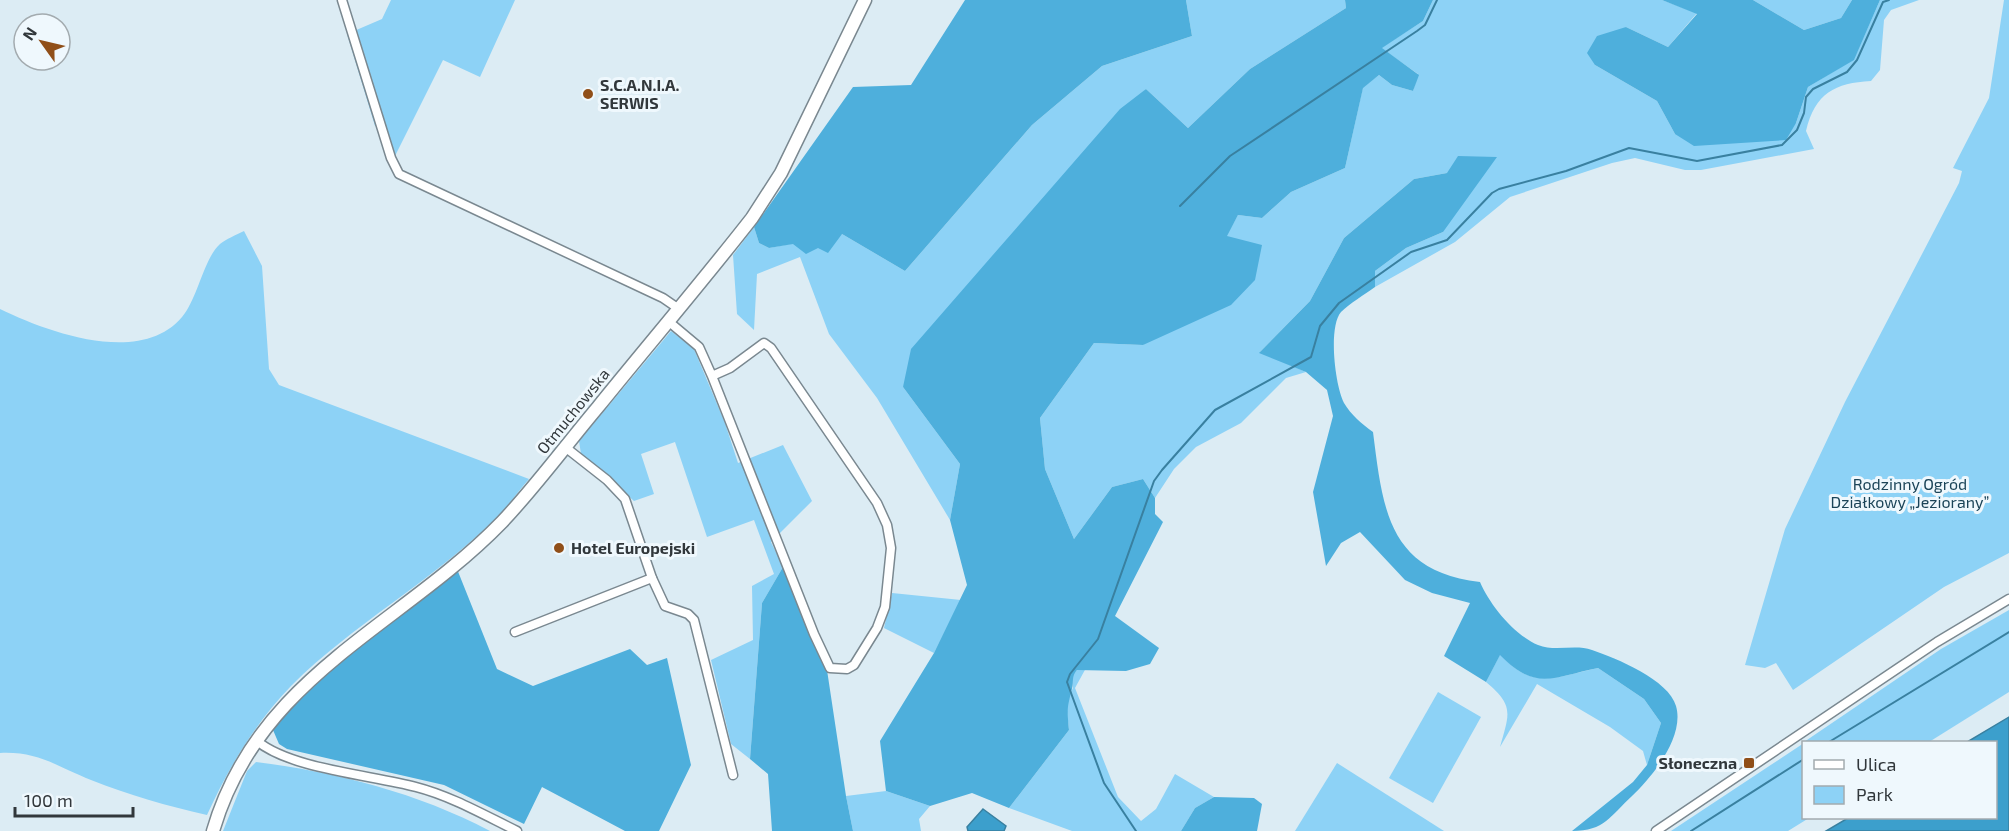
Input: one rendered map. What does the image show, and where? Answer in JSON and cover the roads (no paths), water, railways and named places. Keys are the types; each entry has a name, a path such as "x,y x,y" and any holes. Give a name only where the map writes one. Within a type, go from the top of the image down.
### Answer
{"main road":[{"name":"Otmuchowska","path":"213,831 232,781 257,741 288,702 321,668 491,532 565,447 752,218 773,188 865,0"}],"street":[{"path":"342,0 391,158 399,174 663,298 679,309"},
{"path":"668,321 699,347 814,634 831,668 847,669 854,664 877,628 885,607 891,548 887,525 877,503 785,365 764,343 739,358 730,368 712,376"},
{"path":"565,447 607,480 626,499 652,578 665,606 688,614 694,620 734,775"},
{"path":"514,632 652,578"},
{"path":"1656,831 1937,642 2009,599"},
{"path":"257,741 277,753 302,761 417,787 449,799 517,831"}],"waterway":[{"path":"1180,206 1230,156 1425,25 1437,0"},
{"path":"1136,831 1104,783 1067,682 1070,674 1098,639 1154,481 1215,410 1311,357 1320,326 1339,303 1411,252 1447,240 1492,193 1499,189 1566,171 1629,148 1697,161 1782,145 1797,130 1804,113 1806,97 1813,89 1847,72 1857,60 1883,2 1889,0"},
{"path":"1831,741 2009,632"},
{"path":"1691,831 1802,760"}],"place":[{"name":"S.C.A.N.I.A. SERWIS","path":"588,94"},
{"name":"Hotel Europejski","path":"559,548"},
{"name":"Słoneczna","path":"1749,763"}],"park label":[{"name":"Rodzinny Ogród Działkowy „Jeziorany”","path":"1910,493"}]}
